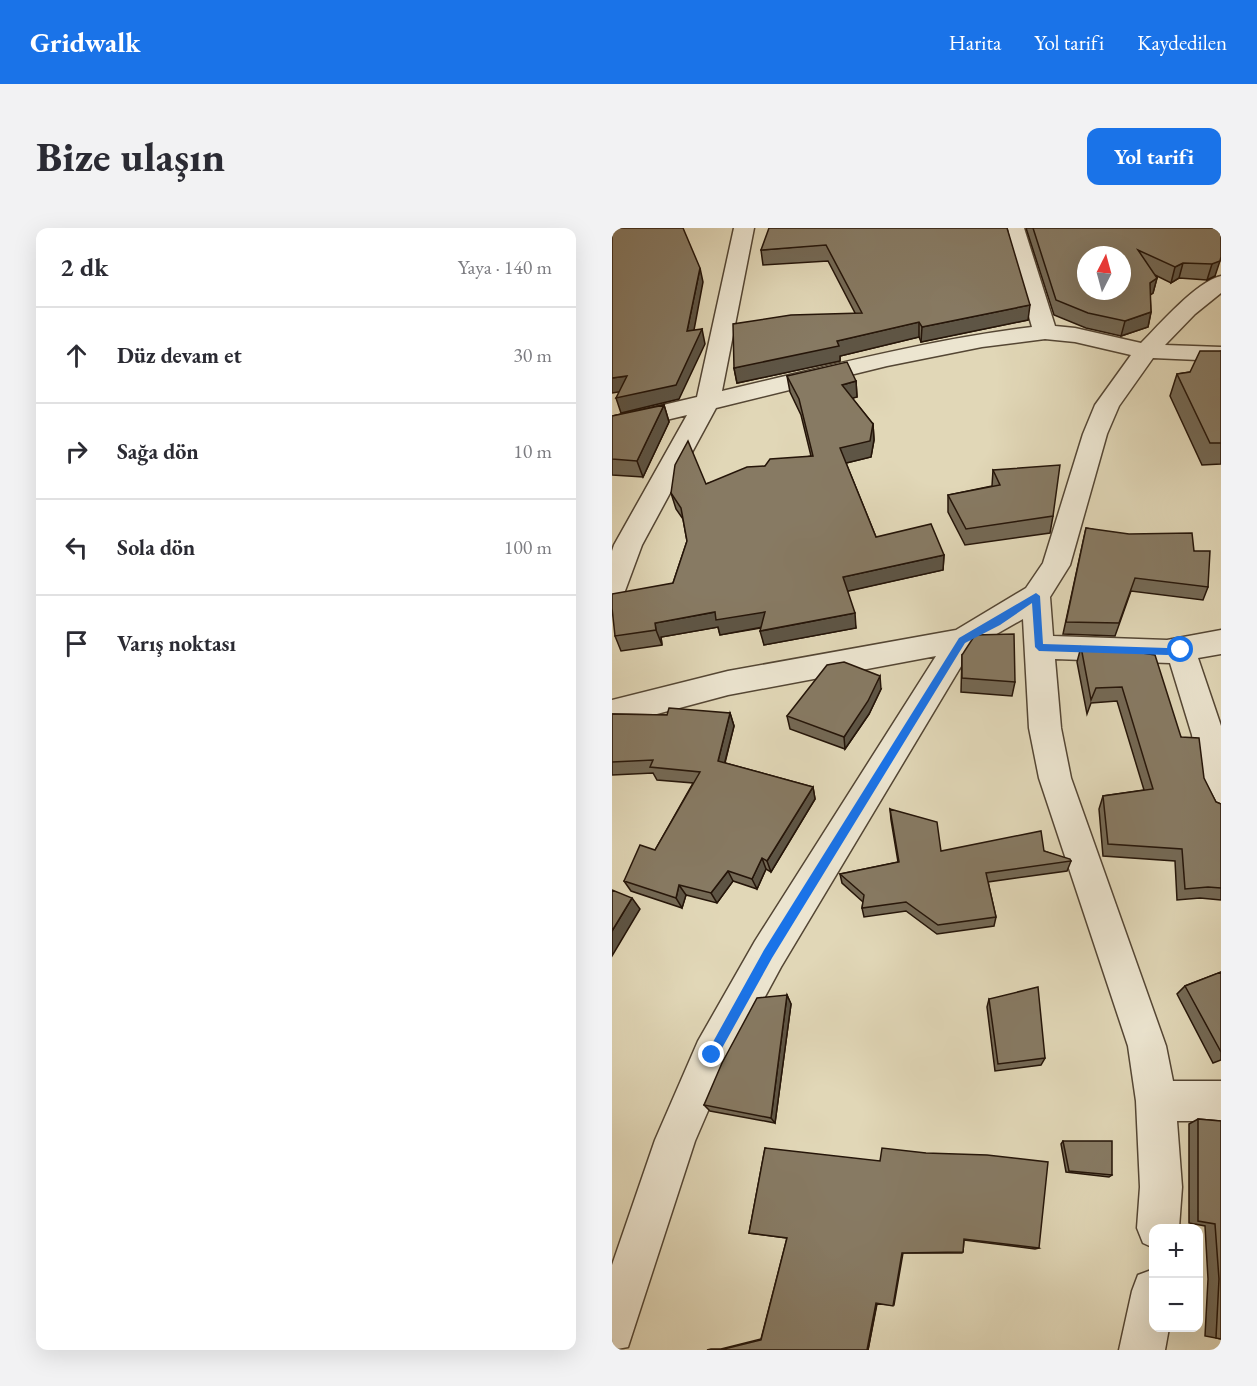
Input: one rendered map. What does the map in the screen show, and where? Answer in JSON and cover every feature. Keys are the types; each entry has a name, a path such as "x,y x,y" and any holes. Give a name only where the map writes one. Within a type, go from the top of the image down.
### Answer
{"street":[{"path":"612,591 628,545 684,440 708,401 744,228"},
{"path":"1014,228 1044,332"},
{"path":"612,712 728,683 962,640 996,622 1036,596 1056,565 1095,434 1107,405 1146,351 1187,309 1221,282"},
{"path":"612,425 887,359 982,340 1044,332 1074,335 1146,351 1221,354"},
{"path":"1036,596 1045,728 1055,778 1147,1046 1156,1101 1161,1187 1158,1224"},
{"path":"612,1331 675,1140 712,1055 768,954 962,640"},
{"path":"1039,647 1167,652 1221,642"},
{"path":"1181,650 1208,735 1216,791 1221,802"},
{"path":"1156,1101 1221,1101"},
{"path":"1142,1350 1149,1316"}],"building":[{"path":"612,228 683,228 700,268 687,331 702,329 676,385 616,398 627,376 612,378"},
{"path":"769,228 1007,228 1030,305 922,327 919,322 837,341 839,346 734,368 733,324 791,315 862,313 826,245 761,250"},
{"path":"1033,228 1221,228 1220,261 1212,264 1183,263 1175,267 1138,250 1157,278 1150,283 1151,312 1125,321 1088,313 1056,300"},
{"path":"1200,351 1221,351 1221,443 1210,443 1177,374 1190,372"},
{"path":"847,362 856,381 842,385 873,424 870,441 840,448 876,537 931,524 944,555 843,577 855,613 760,631 765,612 716,620 715,612 655,623 656,630 615,636 612,594 673,583 687,541 681,508 671,493 675,465 688,441 706,484 747,467 765,466 770,459 813,456 799,399 787,376"},
{"path":"664,405 637,461 612,459 612,416"},
{"path":"1060,465 1053,516 966,529 948,495 1000,485 993,470"},
{"path":"1086,528 1129,534 1192,533 1194,551 1210,551 1208,587 1135,578 1119,623 1066,622"},
{"path":"1014,634 1015,682 962,678 962,655 975,635"},
{"path":"1081,647 1110,648 1155,655 1181,737 1199,738 1204,778 1216,802 1221,804 1221,888 1185,889 1182,849 1108,844 1103,796 1153,789 1122,687 1096,688 1091,700"},
{"path":"844,662 880,676 868,701 844,737 787,716 827,665"},
{"path":"669,708 730,713 718,761 813,787 767,861 762,858 752,879 728,871 711,893 679,885 676,898 624,881 640,845 655,850 700,772 650,767 653,760 612,762 612,714 667,715"},
{"path":"890,809 937,822 941,851 1041,831 1044,851 1071,861 986,873 996,917 938,925 906,902 862,908 864,895 840,874 899,862"},
{"path":"612,890 632,898 612,931"},
{"path":"1221,972 1221,1052 1185,986"},
{"path":"1038,987 1045,1058 998,1064 989,999"},
{"path":"787,995 771,1118 704,1105 722,1063 757,998"},
{"path":"1198,1119 1221,1121 1221,1339 1216,1338 1219,1279 1215,1224 1198,1221"},
{"path":"1063,1141 1112,1141 1112,1175 1069,1171"},
{"path":"765,1148 880,1161 882,1148 926,1153 987,1155 1048,1162 1039,1248 964,1239 963,1252 902,1253 893,1306 876,1303 867,1350 720,1350 761,1340 787,1238 749,1233"}],"route":[{"path":"712,1055 768,954 962,640 996,622 1036,596 1039,647 1167,652 1181,650"}]}
